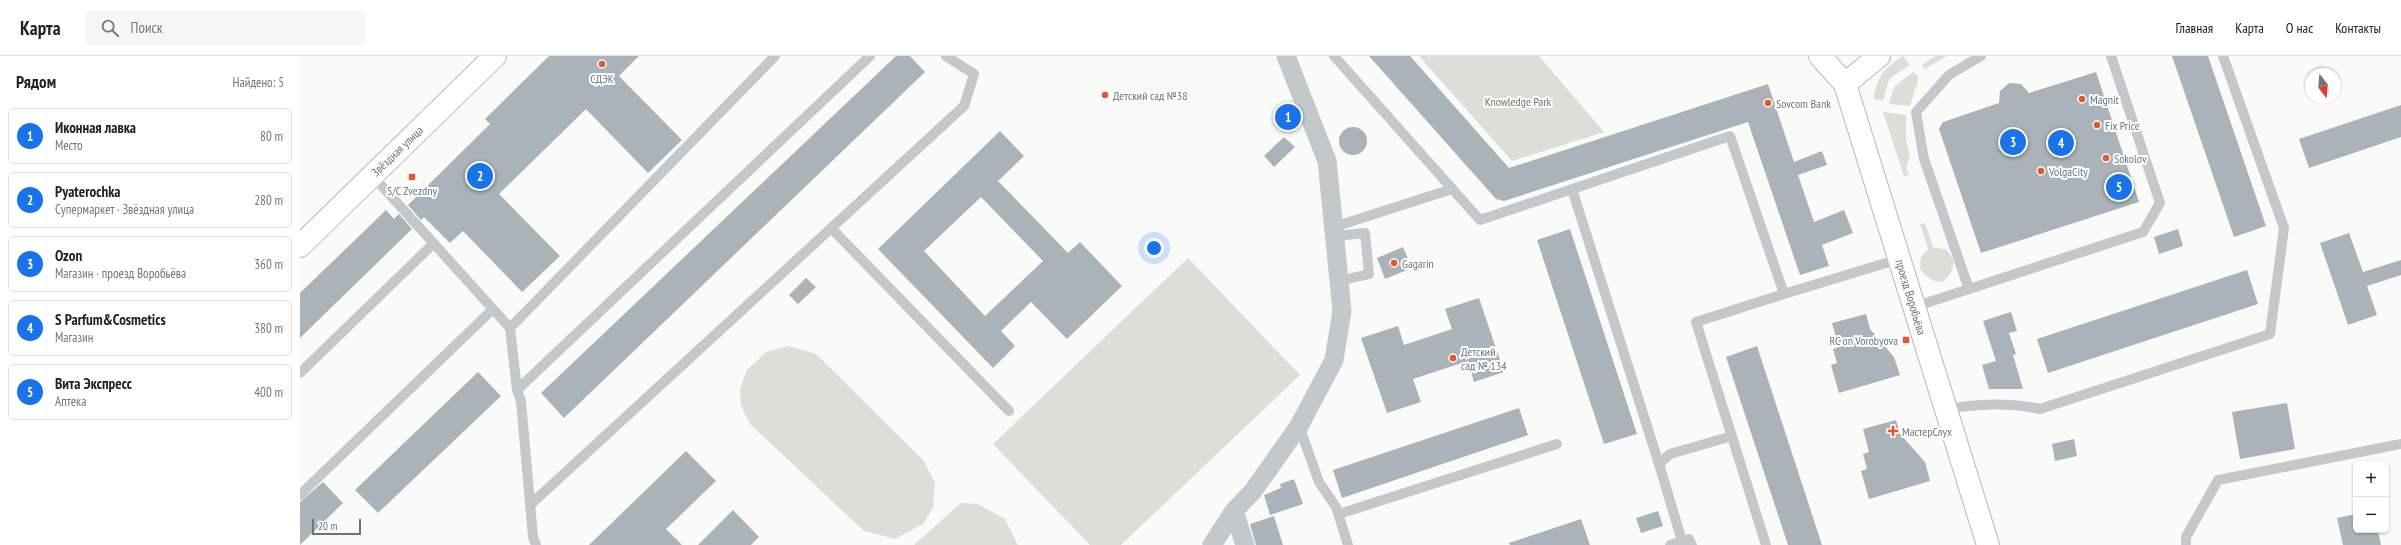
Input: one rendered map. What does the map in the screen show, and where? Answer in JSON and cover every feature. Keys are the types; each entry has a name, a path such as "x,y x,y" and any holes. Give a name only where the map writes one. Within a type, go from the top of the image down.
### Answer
{"main road":[{"name":"Звёздная улица","path":"300,246 495,56"},
{"name":"проезд Воробьёва","path":"1820,56 1844,84 1988,545"},
{"path":"1844,84 1879,56"}],"street":[{"path":"1212,545 1234,511 1253,491 1299,426 1334,360 1342,311 1328,161 1286,56"},
{"path":"1234,511 1245,545"}],"lane":[{"path":"510,328 775,56"},
{"path":"517,390 870,56"},
{"path":"530,505 964,106 974,74 946,56"},
{"path":"1334,56 1480,220 1730,136 1784,294"},
{"path":"1969,289 1924,158 1916,112 1949,75 1981,56"},
{"path":"1914,307 2143,232 2160,203 2111,56"},
{"path":"1946,408 1971,405 2013,404 2040,410 2270,334 2284,228 2223,56"},
{"path":"372,175 510,328 517,390 521,401 530,505 536,545"},
{"path":"1334,232 1452,189"},
{"path":"1572,189 1682,541"},
{"path":"831,228 1009,411"},
{"path":"1334,232 1365,233 1369,274 1339,281"},
{"path":"300,373 433,244"},
{"path":"1766,545 1696,322 1899,259"},
{"path":"300,495 493,309"},
{"path":"1299,426 1319,482 1339,514 1348,545"},
{"path":"1659,464 1670,454 1732,436"},
{"path":"1339,514 1557,444"},
{"path":"2186,545 2186,538 2218,480 2401,444"},
{"path":"1670,545 1689,539 1692,545"}],"green space":[{"name":"Knowledge Park","path":"1419,56 1539,56 1604,132 1512,161"},
{"path":"1903,56 1910,65 1889,79 1883,101 1874,99 1877,85 1882,74 1891,64"},
{"path":"1935,56 1947,56 1925,69 1922,65"},
{"path":"1913,72 1918,76 1918,80 1910,106 1889,104 1894,87"},
{"path":"1883,112 1906,115 1906,139 1910,155 1906,168 1909,175 1904,176"},
{"path":"1925,223 1933,247 1947,250 1954,261 1949,275 1941,282 1931,279 1920,269 1921,257 1928,249 1920,224"},
{"path":"1188,258 1300,375 1121,545 1090,545 993,444"},
{"path":"789,346 816,354 924,461 935,483 933,508 923,524 895,539 864,531 750,424 741,406 740,389 747,370 766,352"},
{"path":"961,503 978,504 1005,519 1018,545 914,545"}],"building":[{"path":"549,56 639,56 619,76 682,140 648,173 586,109 499,194 560,256 522,292 463,231 450,243 424,217 421,220 408,205 490,124 485,119"},
{"path":"896,56 910,56 925,72 564,418 541,393"},
{"path":"1369,56 1410,56 1509,168 1768,84 1794,162 1822,151 1827,165 1798,175 1814,222 1844,210 1853,233 1822,245 1829,266 1800,275 1748,122 1504,201 1496,199"},
{"path":"2172,56 2208,56 2266,226 2234,237"},
{"name":"VolgaCity","path":"2096,72 2139,202 1981,253 1939,129 1943,122 1999,103 2000,91 2009,83 2021,84 2029,93"},
{"path":"2401,105 2401,137 2309,168 2299,139"},
{"path":"1353,127 1363,131 1367,141 1363,151 1353,155 1343,151 1339,141 1343,131"},
{"path":"1000,131 1024,156 998,181 1068,253 1080,242 1122,286 1067,339 1031,302 1001,331 1015,346 993,368 878,249","holes":["981,197 1043,261 985,316 924,251"]},
{"path":"1284,137 1295,147 1274,167 1264,156"},
{"path":"386,210 394,219 399,214 412,229 300,338 300,293"},
{"path":"1570,229 1637,434 1604,444 1537,240"},
{"path":"2178,229 2183,246 2159,254 2154,237"},
{"path":"2349,233 2363,272 2401,260 2401,275 2367,286 2377,315 2348,325 2320,243"},
{"name":"Gagarin","path":"1403,247 1412,268 1385,279 1377,258"},
{"path":"2247,270 2258,304 2048,373 2037,339"},
{"path":"806,278 816,287 798,304 789,295"},
{"name":"Детский сад № 134","path":"1479,298 1504,372 1474,382 1468,361 1413,379 1421,402 1387,413 1361,338 1398,326 1404,345 1452,329 1445,309"},
{"path":"2011,312 2017,331 2009,333 2016,354 2013,355 2023,389 1989,389 1982,365 1996,361 1983,321"},
{"path":"1866,314 1870,329 1894,357 1900,375 1839,393 1831,365 1837,363 1833,349 1839,347 1832,323"},
{"path":"1757,346 1822,545 1788,545 1726,357"},
{"path":"478,372 501,396 378,513 355,490"},
{"path":"2287,403 2295,449 2240,459 2232,412"},
{"path":"1519,408 1528,435 1342,498 1333,470"},
{"path":"1896,420 1901,435 1925,462 1930,481 1869,499 1861,471 1867,469 1863,454 1869,452 1863,429"},
{"path":"2074,439 2077,456 2055,461 2052,444"},
{"path":"686,451 716,481 666,529 682,545 589,545"},
{"path":"1294,479 1303,504 1270,515 1264,495 1281,488 1280,484"},
{"path":"323,482 343,503 300,545 300,502"},
{"path":"733,510 759,537 751,545 698,545"},
{"path":"1658,511 1663,526 1641,533 1636,518"},
{"path":"2353,515 2353,533 2379,533 2381,545 2343,545 2337,518"},
{"path":"1274,516 1283,545 1256,545 1250,524"},
{"path":"1581,519 1590,545 1510,545 1509,543"}],"place":[{"name":"СДЭК","path":"602,64"},
{"name":"Детский сад №38","path":"1105,95"},
{"name":"Magnit","path":"2082,99"},
{"name":"Sovcom Bank","path":"1768,103"},
{"name":"Иконная лавка","path":"1288,117"},
{"name":"Fix Price","path":"2097,125"},
{"name":"Ozon","path":"2013,142"},
{"name":"S Parfum&Cosmetics","path":"2061,143"},
{"name":"Sokolov","path":"2106,158"},
{"name":"VolgaCity","path":"2041,171"},
{"name":"Pyaterochka","path":"480,176"},
{"name":"S/C Zvezdny","path":"412,177"},
{"name":"Вита Экспресс","path":"2119,187"},
{"name":"Gagarin","path":"1394,263"},
{"name":"RC on Vorobyova","path":"1906,340"},
{"name":"Детский сад № 134","path":"1453,358"},
{"name":"МастерСлух","path":"1893,431"}]}
